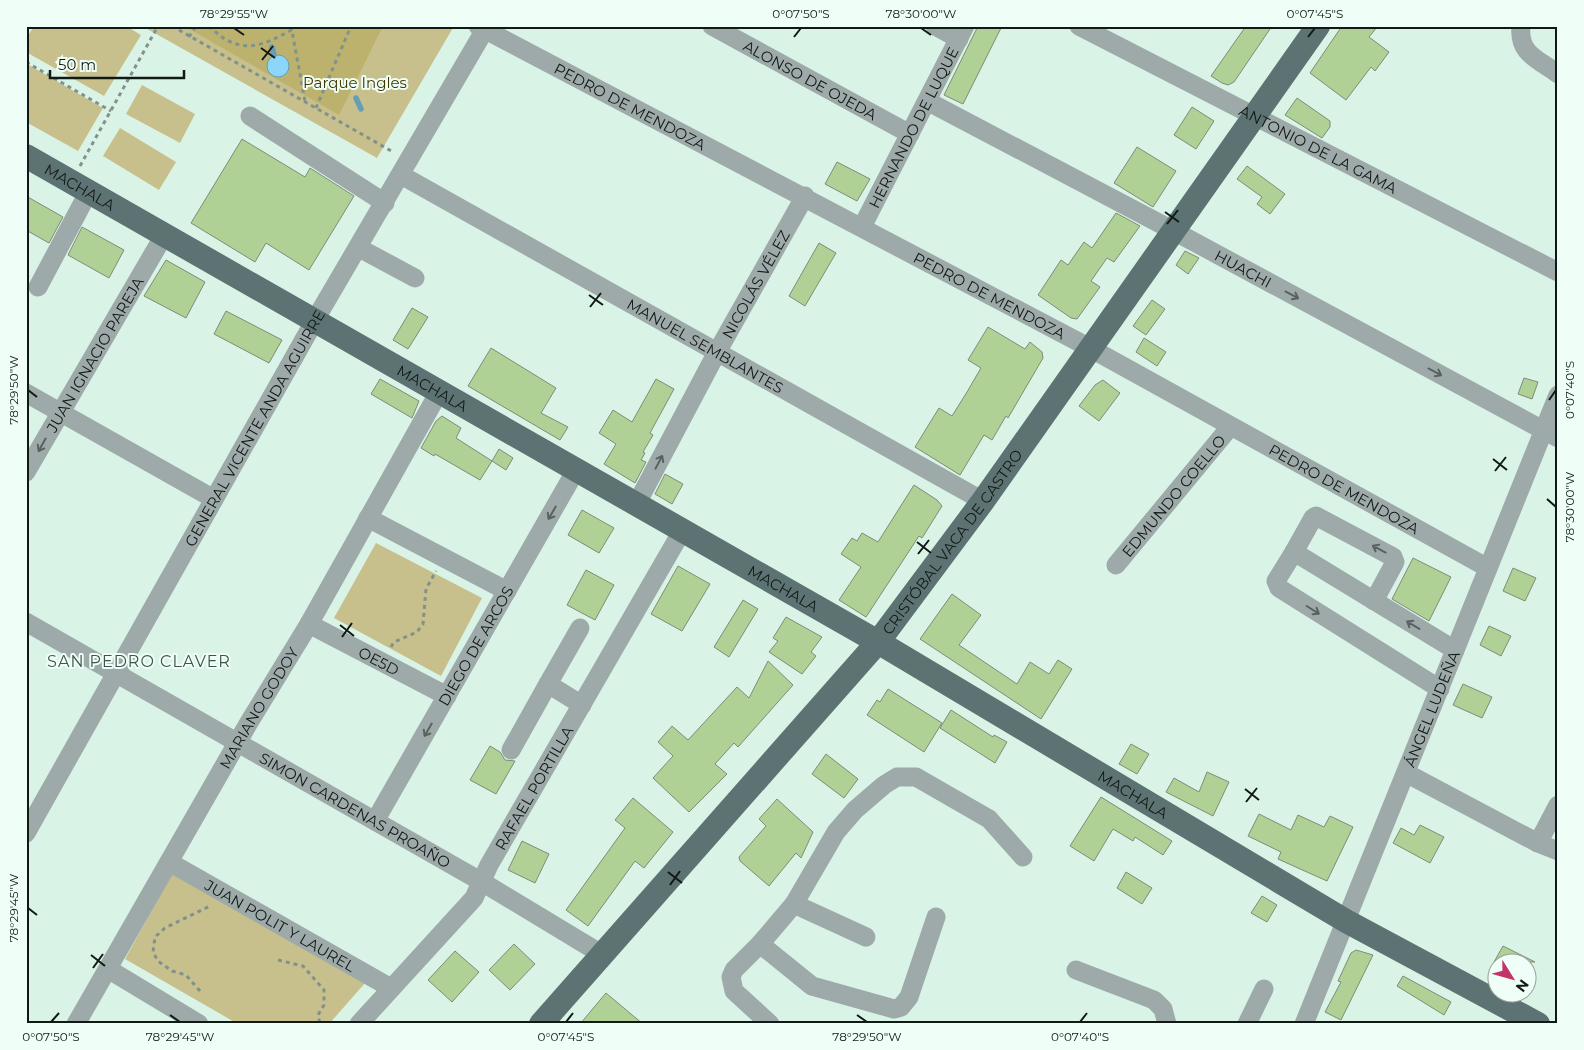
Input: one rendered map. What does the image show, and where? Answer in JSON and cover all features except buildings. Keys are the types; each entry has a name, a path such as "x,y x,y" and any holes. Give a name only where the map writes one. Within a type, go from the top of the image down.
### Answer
{"main road":[{"name":"CRISTÓBAL VACA DE CASTRO","path":"541,1024 878,642 983,501 1172,230 1318,26"},
{"name":"MACHALA","path":"26,156 164,237 315,320 878,642 1346,921 1538,1024"}],"street":[{"name":"ALONSO DE OJEDA","path":"712,26 910,134"},
{"path":"935,26 962,33"},
{"name":"ANTONIO DE LA GAMA","path":"1079,26 1252,117 1558,272"},
{"path":"1521,26 1520,38 1525,50 1558,74"},
{"name":"GENERAL VICENTE ANDA AGUIRRE","path":"26,833 315,320 359,248 484,28"},
{"name":"PEDRO DE MENDOZA","path":"484,28 1090,348 1488,568"},
{"name":"HERNANDO DE LUQUE","path":"862,227 962,33"},
{"name":"HUACHI","path":"927,101 1172,230 1550,435"},
{"path":"250,116 385,203"},
{"name":"MANUEL SEMBLANTES","path":"405,168 716,354 983,501"},
{"path":"38,287 80,188"},
{"name":"NICOLÁS VÉLEZ","path":"636,505 716,354 805,196"},
{"name":"JUAN IGNACIO PAREJA","path":"26,472 60,411 164,237"},
{"path":"359,248 415,278"},
{"name":"MARIANO GODOY","path":"76,1024 238,742 309,624 439,392"},
{"path":"26,393 214,500"},
{"name":"ÁNGEL LUDEÑA","path":"1304,1024 1488,568 1550,435 1558,395"},
{"name":"EDMUNDO COELLO","path":"1116,565 1230,427"},
{"name":"DIEGO DE ARCOS","path":"375,821 576,470"},
{"path":"1374,601 1394,562 1393,557 1316,516 1313,518 1276,581 1279,588 1440,689"},
{"path":"368,518 507,591"},
{"name":"RAFAEL PORTILLA","path":"359,1024 474,898 682,531"},
{"path":"1294,552 1455,650"},
{"name":"SIMON CARDENAS PROAÑO","path":"26,622 482,882 603,955"},
{"name":"OE5D","path":"309,624 447,696"},
{"path":"511,750 580,628"},
{"path":"548,684 582,705"},
{"path":"1406,773 1538,843 1558,851"},
{"path":"770,1024 739,997 731,984 731,977 739,963 760,944 794,904 836,832 855,810 884,785 897,777 916,777 978,811 999,828 1023,857"},
{"path":"1538,843 1558,805"},
{"name":"JUAN POLIT Y LAUREL","path":"169,862 391,988"},
{"path":"794,904 866,937"},
{"path":"760,944 812,986 894,1009 901,1007 909,998 936,917"},
{"path":"108,969 199,1024"},
{"path":"1076,970 1154,1000 1163,1009 1167,1024"},
{"path":"1247,1024 1264,989"}],"path":[{"path":"80,188 111,111 158,26"},
{"path":"172,26 316,108 405,168"},
{"path":"189,37 196,26"},
{"path":"208,26 216,34 243,47 257,46 298,26"},
{"path":"316,108 351,26"},
{"path":"291,28 304,101"},
{"path":"26,62 111,111"},
{"path":"383,662 394,642 417,632 423,624 426,590 442,557"},
{"path":"200,991 186,975 172,971 158,961 153,952 154,937 166,928 209,908"},
{"path":"278,960 303,966 324,990 324,1005 318,1014 320,1024"}],"green space":[{"path":"34,26 126,26 141,35 104,96 26,52 26,39"},
{"name":"Parque Ingles","path":"142,26 454,26 377,158"},
{"path":"184,26 383,26 339,115"},
{"path":"29,65 103,108 78,151 26,122 26,71"},
{"path":"142,85 195,114 180,143 126,114"},
{"path":"120,128 176,162 159,190 103,156"},
{"path":"376,543 482,598 441,676 334,618"},
{"path":"172,874 366,982 329,1024 238,1024 125,959"}],"water":[{"path":"274,55 282,55 289,62 289,70 282,77 274,77 267,70 267,62"}],"waterway":[{"path":"272,47 274,55"},
{"path":"356,98 361,109"}],"district":[{"name":"SAN PEDRO CLAVER","path":"139,661"}]}
